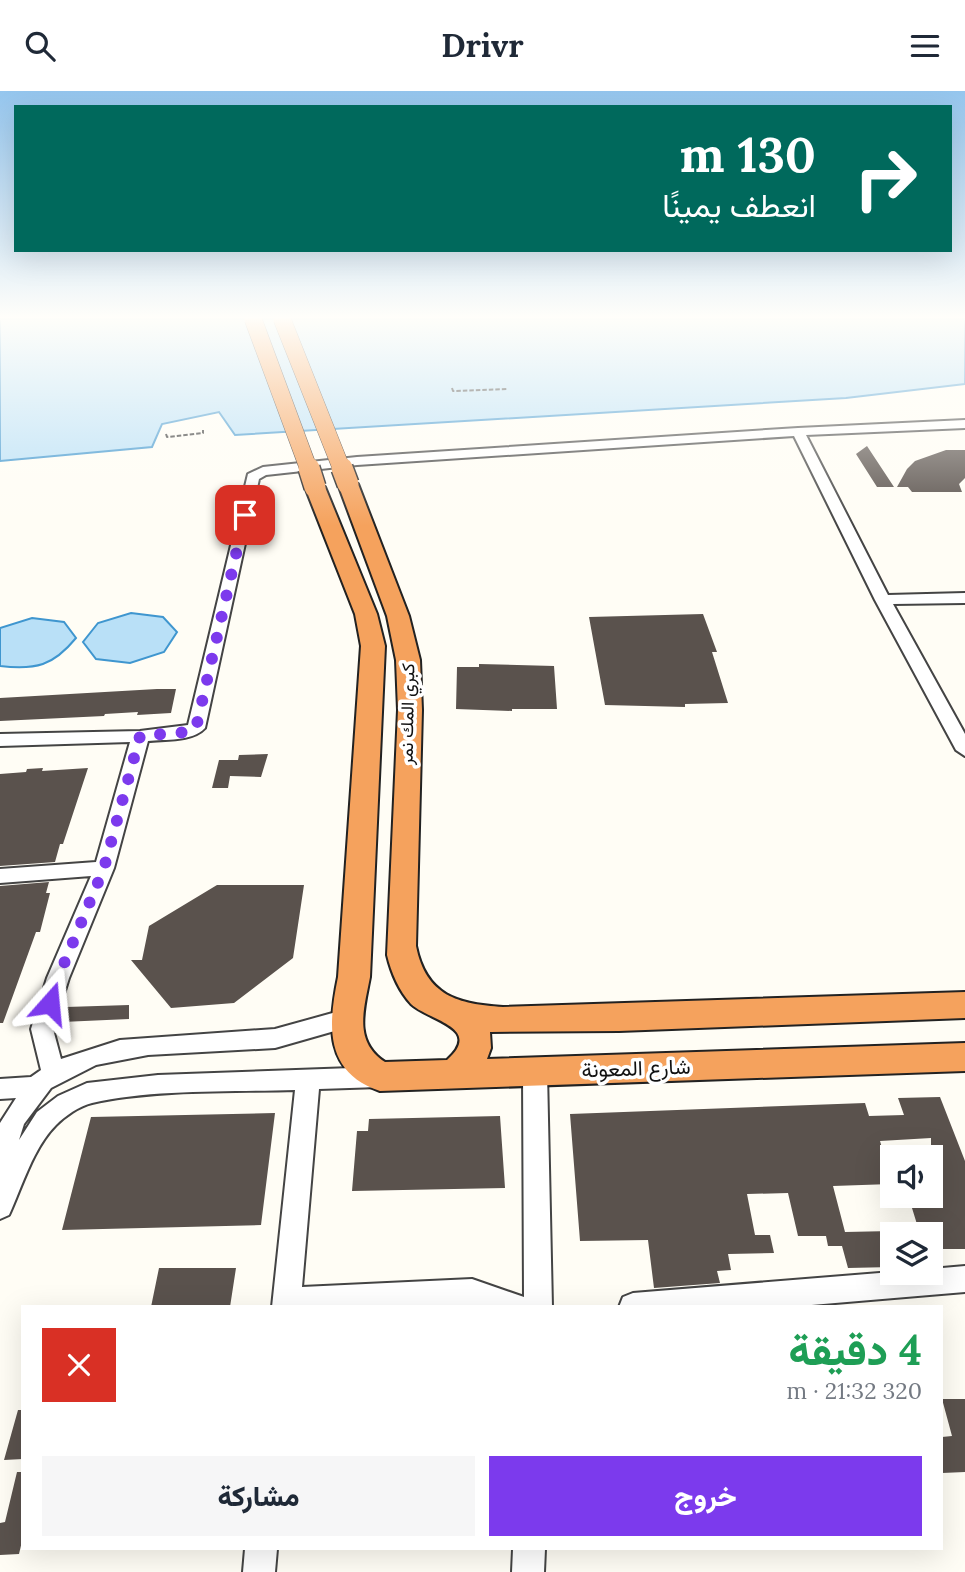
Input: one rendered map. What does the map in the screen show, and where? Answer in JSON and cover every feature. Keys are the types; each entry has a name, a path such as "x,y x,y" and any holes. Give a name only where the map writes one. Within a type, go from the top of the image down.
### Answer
{"highway":[{"name":"كبري المك نمر","path":"279,388 366,614 373,646 354,977 347,1018"},
{"name":"كبري المك نمر","path":"309,388 398,616 408,660 410,710 404,830 402,958 405,970 429,1001 462,1015 485,1019 548,1020 965,1006"},
{"path":"451,1076 468,1063 476,1047 474,1029 462,1015"},
{"path":"347,1018 347,1036 352,1053 363,1068 380,1077"},
{"name":"شارع المعونة","path":"380,1077 965,1057"}],"street":[{"path":"0,740 140,736 187,732 196,728 253,477 263,471 358,461 798,432 965,424"},
{"path":"798,432 883,600 965,750"},
{"path":"883,600 965,599"},
{"path":"46,1080 43,1029 58,978 104,868 140,736"},
{"path":"0,876 104,868"},
{"path":"0,1178 12,1123 21,1107 46,1080 71,1063 111,1050 136,1046 263,1040 302,1033 347,1018"},
{"path":"535,1072 538,1305"},
{"path":"0,1207 31,1141 46,1119 66,1103 87,1093 158,1085 380,1077"},
{"path":"0,1089 46,1080"},
{"path":"308,1080 286,1304 472,1292 510,1305"},
{"path":"657,1305 965,1279"},
{"path":"259,1572 261,1550"},
{"path":"528,1572 529,1550"}],"path":[{"path":"452,388 453,391 508,389"},
{"path":"166,434 167,437 181,436 203,431"}],"water":[{"path":"0,388 930,388 846,398 235,435 219,412 162,424 152,447 0,461"},
{"path":"131,613 163,617 177,632 164,652 130,663 96,659 83,642 98,623"},
{"path":"32,618 64,622 76,638 59,655 43,664 24,667 0,666 0,628"}],"building":[{"path":"867,446 894,487 877,487 856,454"},
{"path":"946,450 965,450 965,478 959,484 962,492 912,492 908,487 897,487 915,461"},
{"path":"703,614 717,652 712,652 728,703 685,704 685,707 605,705 589,617"},
{"path":"479,664 554,666 557,709 456,709 457,667 479,667"},
{"path":"176,689 171,713 137,715 138,712 0,721 0,698"},
{"path":"268,754 261,777 230,776 228,788 212,788 219,760 238,760 239,755"},
{"path":"43,768 42,771 88,768 63,844 60,844 55,862 0,866 0,774"},
{"path":"49,882 46,893 50,893 40,932 36,932 3,1023 0,1023 0,886"},
{"path":"217,885 304,885 293,958 234,1003 171,1008 131,960 142,960 149,926"},
{"path":"129,1005 129,1019 62,1022 66,1007"},
{"path":"940,1097 965,1161 965,1249 943,1249 943,1222 916,1222 912,1208 943,1208 943,1145 931,1145 931,1138 880,1141 880,1184 833,1186 845,1232 880,1231 880,1267 848,1268 842,1246 828,1246 826,1236 798,1236 788,1193 747,1194 755,1235 770,1235 774,1253 728,1254 731,1270 717,1271 720,1283 654,1288 648,1240 580,1241 570,1114 865,1103 869,1116 904,1115 898,1098"},
{"path":"275,1113 261,1225 62,1230 91,1117"},
{"path":"500,1116 505,1188 352,1191 357,1131 368,1131 369,1119"},
{"path":"159,1268 236,1268 230,1305 151,1305"},
{"path":"943,1399 965,1399 965,1472 943,1473 943,1437 952,1436"},
{"path":"18,1410 21,1410 21,1459 4,1460"},
{"path":"17,1472 21,1472 19,1554 0,1555 0,1523 5,1522"}],"route":[{"path":"50,1003 104,868 140,736 187,732 196,728 199,721 245,515"}]}
